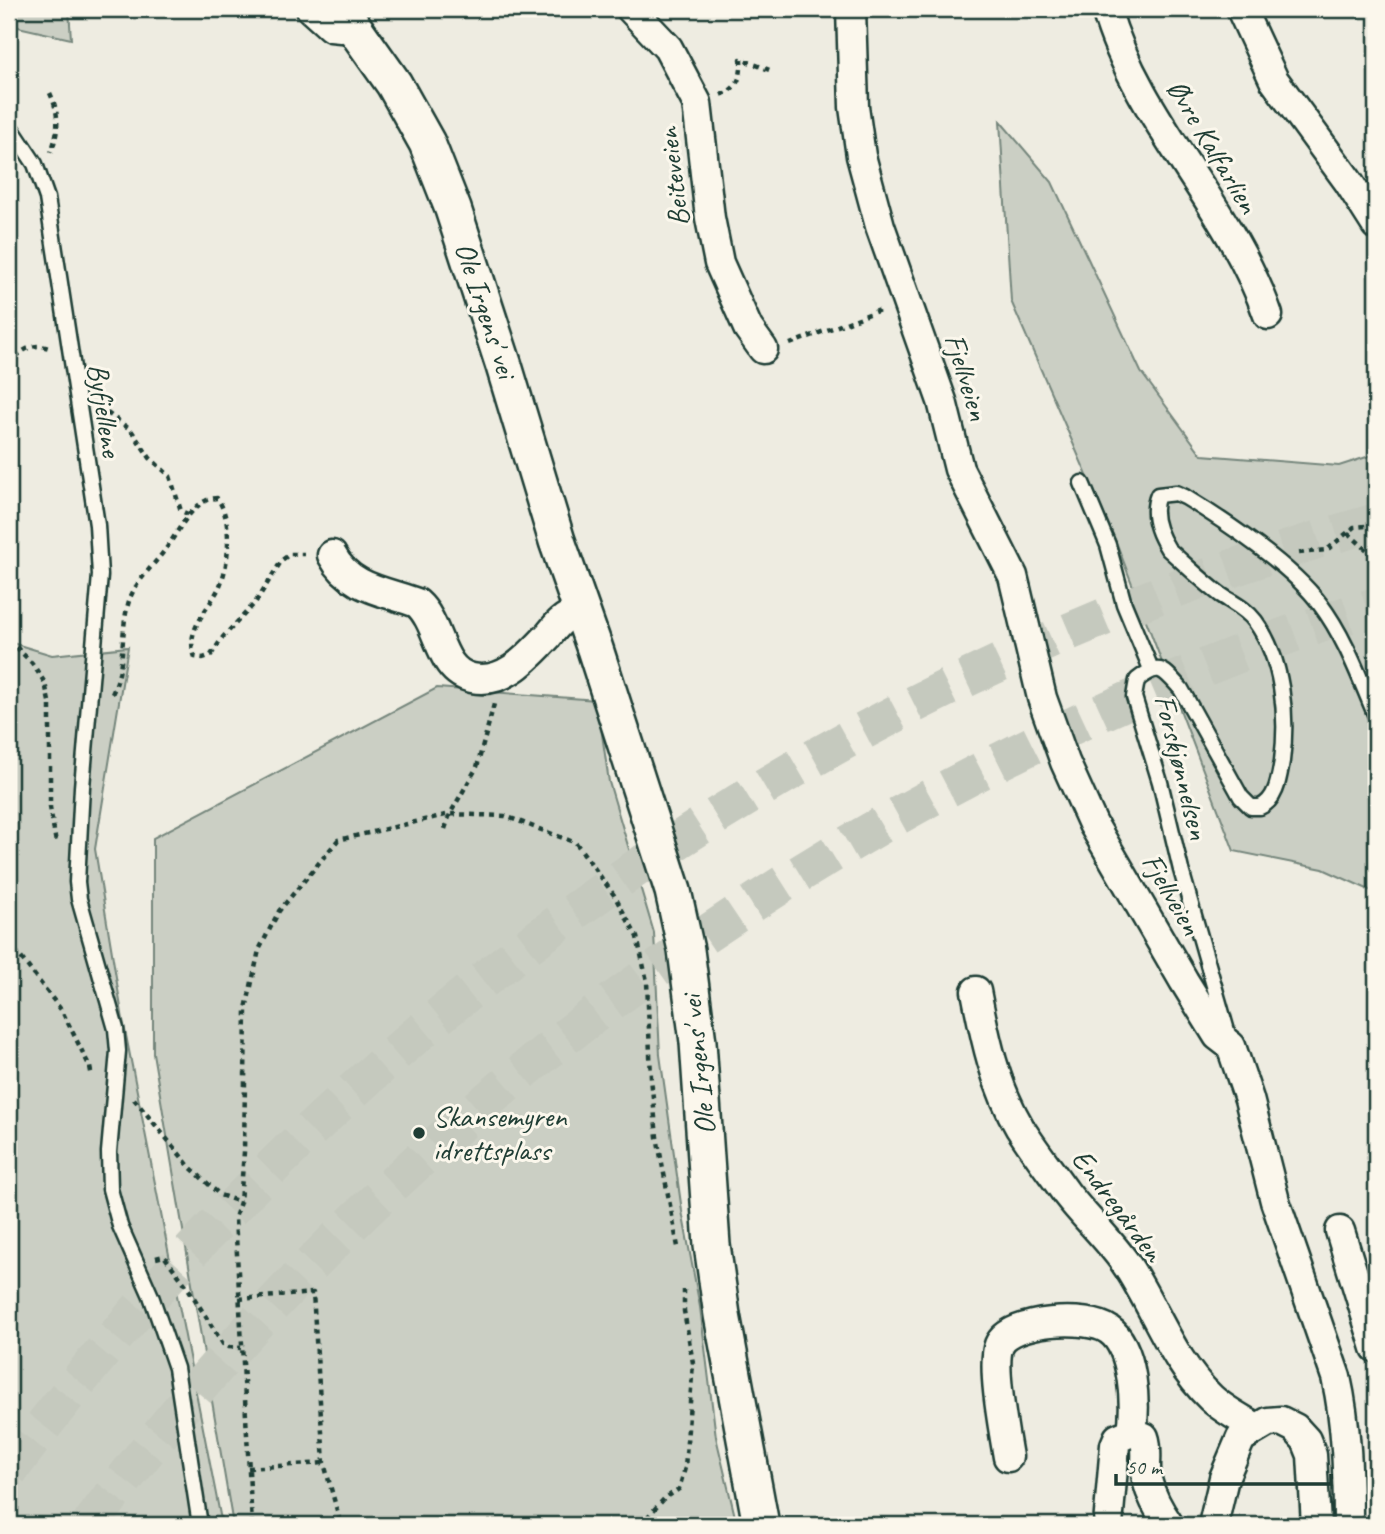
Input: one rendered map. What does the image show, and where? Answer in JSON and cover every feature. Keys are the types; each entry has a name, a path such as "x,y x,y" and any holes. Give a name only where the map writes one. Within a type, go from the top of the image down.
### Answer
{"street":[{"name":"Ole Irgens' vei","path":"311,9 331,27 341,28 345,15"},
{"name":"Beiteveien","path":"631,9 668,48 697,103 710,218 719,263 748,328 763,349"},
{"name":"Fjellveien","path":"851,9 854,107 860,156 880,226 942,401 960,469 1013,576 1042,698 1065,762 1093,824 1184,981 1219,1036 1231,1046 1249,1099 1275,1201 1336,1377 1343,1415 1348,1476 1348,1525"},
{"name":"Øvre Kalfarlien","path":"1106,9 1142,95 1211,204 1261,296 1268,315"},
{"path":"1241,9 1274,80 1348,181 1376,225"},
{"name":"Ole Irgens' vei","path":"345,15 394,84 439,172 504,366 557,541 669,878 686,950 698,1042 712,1245 722,1315 761,1525"},
{"path":"332,555 345,574 364,586 417,604 424,609 433,622 447,658 458,673 481,680 502,677 568,617 583,615"},
{"name":"Endregården","path":"976,991 986,1042 1003,1093 1020,1127 1068,1196 1110,1242 1129,1269 1166,1338 1188,1370 1210,1397 1255,1427"},
{"path":"1340,1231 1376,1348"},
{"path":"1008,1457 999,1403 997,1356 1004,1337 1027,1327 1059,1321 1080,1321 1097,1323 1114,1334 1124,1350 1130,1371 1134,1412 1132,1432"},
{"path":"1213,1525 1224,1478 1241,1438 1255,1427 1281,1421 1295,1428 1306,1440 1312,1455 1316,1525"},
{"path":"1108,1525 1113,1454 1118,1438 1132,1432 1143,1437 1147,1444 1147,1481 1160,1512 1169,1525"}],"lane":[{"name":"Byfjellene","path":"9,125 37,168 47,198 97,525 100,575 77,881 83,918 116,1029 118,1051 109,1152 110,1189 120,1226 151,1296 174,1359 200,1525"},
{"path":"1083,483 1108,545 1124,604 1151,669"},
{"name":"Forskjønnelsen","path":"1231,1046 1181,870 1160,782 1133,697 1137,680 1151,669 1169,675 1181,689 1241,797 1251,807 1266,805 1279,778 1285,734 1282,697 1275,663 1266,639 1254,620 1178,558 1163,542 1155,518 1158,495 1175,493 1204,509 1303,584 1321,605 1338,634 1376,716"}],"path":[{"path":"697,103 732,90 740,78 741,59 772,71"},
{"path":"37,168 51,153 58,131 58,118 50,93"},
{"path":"763,349 772,351 907,299"},
{"path":"9,364 22,349 39,345 69,352"},
{"path":"76,394 92,392 99,407 131,430 150,458 170,476 181,511 190,514"},
{"path":"88,714 108,702 120,679 130,599 142,578 190,514 207,499 217,498 225,508 226,557 221,583 195,628 191,647 195,657 204,658 211,655 223,637 256,603 282,560 290,554 299,553 314,557 332,555"},
{"path":"1328,551 1354,527 1376,525"},
{"path":"1348,533 1376,558"},
{"path":"9,640 32,663 45,683 50,706 50,807 57,849"},
{"path":"445,829 450,814 477,767 502,677"},
{"path":"252,1525 235,1218 240,1202 244,1152 246,1009 259,950 279,911 338,840 450,814 505,817 576,843 614,895 637,937 647,981 651,1078 657,1137 678,1250"},
{"path":"9,942 62,1011 90,1067 95,1087"},
{"path":"116,1078 190,1167 220,1195 240,1202"},
{"path":"160,1256 164,1256 186,1285 223,1344 241,1348"},
{"path":"640,1525 664,1499 679,1489 685,1468 693,1363 684,1311 684,1287"},
{"path":"239,1298 313,1293 324,1463 341,1525"},
{"path":"248,1468 324,1463"}],"shaded area":[{"path":"9,9 69,9 71,39 9,25"},
{"path":"1000,121 1052,182 1141,372 1202,455 1339,466 1376,454 1376,893 1323,869 1234,851 1116,542 1011,301"},
{"path":"9,642 52,655 128,647 95,849 123,1020 222,1525 9,1525"},
{"name":"Skansemyren idrettsplass","path":"437,688 597,700 609,782 654,933 660,1055 682,1211 700,1307 716,1437 737,1525 233,1525 153,1053 153,838"}],"tunnel":[{"path":"9,1471 143,1304 289,1150 447,1010 614,883 792,771 978,673 1173,590 1376,522"},
{"path":"90,1525 190,1398 298,1278 413,1166 536,1060 665,963 799,874 939,793 1083,721 1155,689 1264,644 1376,606"}],"place":[{"name":"Skansemyren idrettsplass","path":"419,1133"}]}
